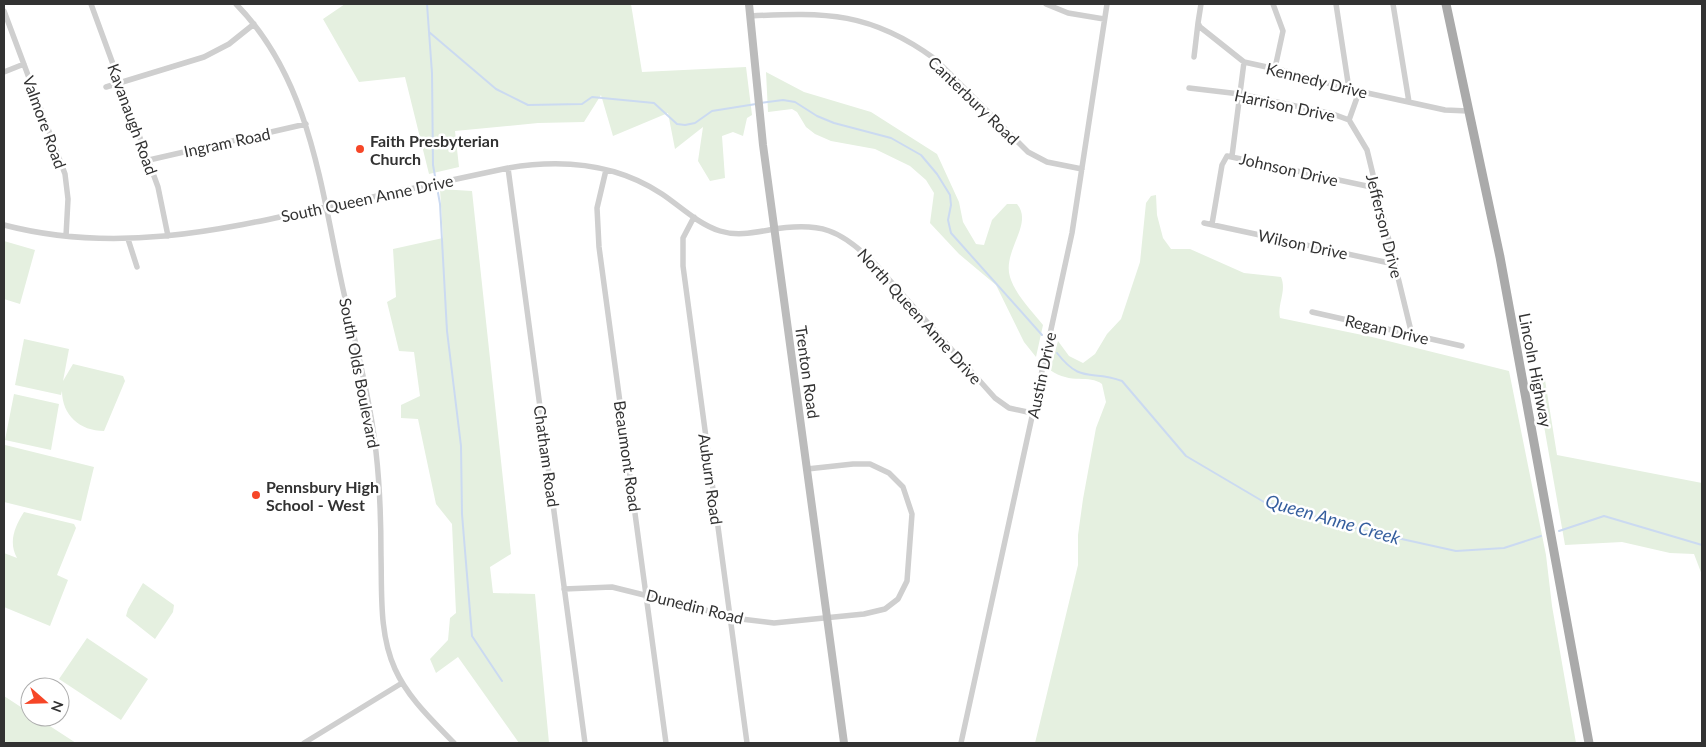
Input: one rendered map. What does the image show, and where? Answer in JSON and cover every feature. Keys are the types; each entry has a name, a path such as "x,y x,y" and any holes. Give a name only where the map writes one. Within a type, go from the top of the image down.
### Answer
{"main road":[{"name":"Trenton Road","path":"749,4 759,111 844,743"},
{"name":"Lincoln Highway","path":"1446,4 1500,257 1589,743"}],"street":[{"name":"Kavanaugh Road","path":"91,4 164,205 168,236"},
{"name":"South Olds Boulevard","path":"236,4 254,24 282,68 293,89 306,124 374,438 380,504 383,622 392,662 402,683 421,708 454,743"},
{"path":"1046,4 1068,13 1104,19"},
{"name":"Austin Drive","path":"961,743 1072,233 1107,4"},
{"path":"1194,57 1200,4"},
{"path":"1273,4 1283,31 1275,68"},
{"path":"1336,4 1349,89"},
{"path":"1393,4 1409,102"},
{"name":"Valmore Road","path":"4,11 65,174 68,199 66,236"},
{"name":"Canterbury Road","path":"750,16 829,14 883,28 917,46 934,59 1028,152 1047,162 1082,169"},
{"name":"Kennedy Drive","path":"1198,23 1216,42 1244,62 1275,68 1359,92 1446,110 1468,111"},
{"path":"106,87 217,52 254,24"},
{"path":"1212,224 1222,165 1225,156 1232,156 1244,62"},
{"path":"4,72 24,64"},
{"name":"Harrison Drive","path":"1189,88 1240,94 1333,114 1350,120 1359,92"},
{"name":"Jefferson Drive","path":"1350,120 1367,150 1412,335"},
{"name":"Ingram Road","path":"149,160 306,124"},
{"name":"Johnson Drive","path":"1232,156 1376,188"},
{"name":"South Queen Anne Drive","path":"4,225 66,236 128,239 168,236 234,228 508,168 563,163 606,170 643,183 713,228 734,233 775,229"},
{"name":"Chatham Road","path":"508,168 585,743"},
{"name":"Beaumont Road","path":"606,170 597,208 599,247 666,743"},
{"name":"Auburn Road","path":"694,216 683,238 682,258 747,743"},
{"name":"Wilson Drive","path":"1204,222 1394,264"},
{"name":"North Queen Anne Drive","path":"775,229 807,226 822,227 852,241 877,266 994,398 1009,408 1032,413"},
{"path":"128,239 137,267"},
{"name":"Regan Drive","path":"1312,312 1462,346"},
{"name":"Dunedin Road","path":"564,590 603,586 646,594 730,616 774,623 877,612 898,599 907,581 912,514 908,496 899,481 878,467 853,464 807,469"},
{"path":"304,743 402,683"}],"green space":[{"path":"345,4 631,4 642,72 746,67 752,115 747,118 743,136 733,132 722,136 725,178 710,181 698,161 703,127 675,149 668,113 613,136 601,95 584,122 538,123 455,131 459,167 429,174 405,77 359,82 323,19"},
{"path":"766,72 804,92 871,112 937,154 959,202 963,222 976,244 984,245 992,220 1007,204 1017,204 1022,220 1010,257 1010,277 1024,302 1043,325 1036,357 1024,342 996,285 959,254 930,223 934,193 926,180 910,166 875,149 831,141 815,134 806,127 797,112 792,109 768,112"},
{"path":"440,189 472,191 511,554 490,567 493,593 535,594 549,743 519,743 458,657 436,673 430,659 448,640 450,618 456,613 452,524 436,504 418,419 401,418 401,405 420,396 414,352 399,351 387,302 396,297 393,249 443,238"},
{"path":"1156,195 1157,215 1163,238 1171,249 1190,249 1244,273 1281,277 1283,292 1279,313 1280,318 1372,337 1509,371 1546,555 1552,606 1576,743 1035,743 1078,565 1078,535 1083,499 1096,428 1106,402 1102,384 1097,381 1065,377 1050,370 1058,341 1069,356 1083,363 1095,354 1107,334 1121,319 1140,262 1146,203 1151,196"},
{"path":"4,241 35,250 20,304 4,299"},
{"path":"24,339 69,349 63,381 73,364 123,376 125,381 104,431 87,428 74,420 65,407 62,391 61,395 15,385"},
{"path":"1535,375 1545,380 1557,455 1702,483 1702,575 1694,554 1670,553 1622,542 1565,545"},
{"path":"14,394 59,404 51,450 5,440"},
{"path":"5,445 94,467 81,521 4,502"},
{"path":"24,512 74,524 76,528 57,575 68,580 50,626 4,607 4,553 17,558 14,552 13,540 18,523"},
{"path":"143,583 174,605 173,612 155,639 126,616"},
{"path":"87,638 148,679 121,720 70,686 70,677 60,677"},
{"path":"4,696 20,706 20,727 51,727 76,743 4,743"}],"waterway":[{"name":"Queen Anne Creek","path":"427,4 429,32 496,89 528,105 582,104 592,97 654,103 677,124 685,125 695,123 712,111 756,104"},
{"path":"429,32 432,73 433,165 440,204 447,331 461,446 462,514 472,636 502,681"},
{"name":"Queen Anne Creek","path":"761,103 783,100 795,102 817,116 834,123 891,138 921,155 937,174 950,195 951,205 948,220 951,233 1042,335"},
{"name":"Queen Anne Creek","path":"1057,353 1066,363 1080,373 1122,381 1186,456 1264,502 1370,532 1456,551 1504,548 1541,536"},
{"name":"Queen Anne Creek","path":"1559,531 1604,516 1702,545"}],"place":[{"name":"Faith Presbyterian Church","path":"360,149"},
{"name":"Pennsbury High School - West","path":"256,495"}]}
